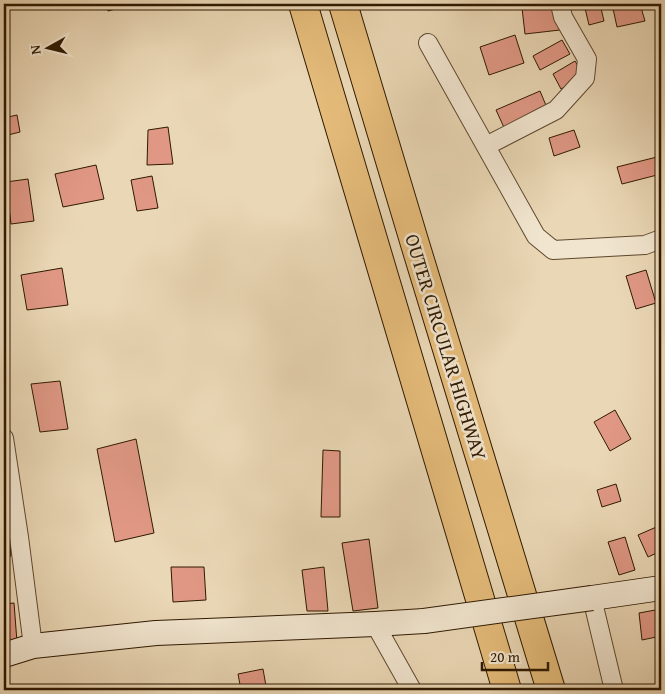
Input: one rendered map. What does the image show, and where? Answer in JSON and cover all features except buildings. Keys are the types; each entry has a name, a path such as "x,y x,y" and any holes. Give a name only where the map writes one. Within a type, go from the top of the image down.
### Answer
{"highway":[{"name":"OUTER CIRCULAR HIGHWAY","path":"303,4 507,690"},
{"name":"OUTER CIRCULAR HIGHWAY","path":"343,4 551,690"}],"street":[{"path":"486,146 556,110 585,78 587,59 563,17 560,4"},
{"path":"428,43 536,236 553,250 645,245 661,238"},
{"path":"4,438 33,646"},
{"path":"4,654 33,646 156,633 376,624 424,620 661,588"},
{"path":"592,598 614,690"},
{"path":"376,624 412,690"}]}
